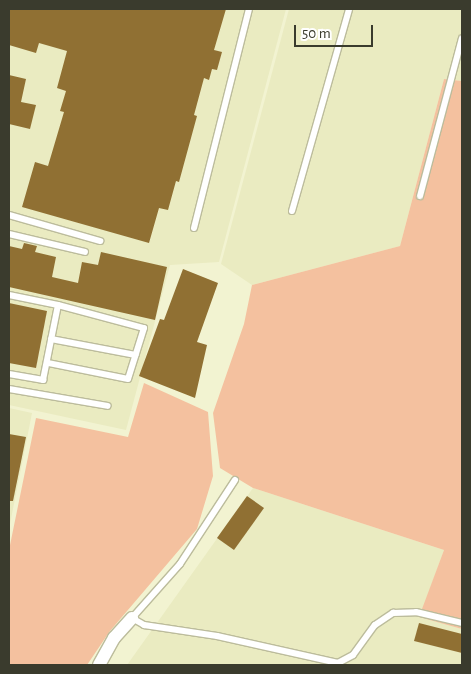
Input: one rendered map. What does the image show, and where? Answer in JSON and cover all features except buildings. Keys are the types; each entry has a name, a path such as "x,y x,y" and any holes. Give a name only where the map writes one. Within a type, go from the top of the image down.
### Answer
{"street":[{"path":"99,665 114,638 132,618"}],"lane":[{"path":"194,228 248,9"},
{"path":"292,211 348,9"},
{"path":"420,196 462,38"},
{"path":"9,215 100,241"},
{"path":"9,234 85,252"},
{"path":"9,296 58,305 144,328 128,379 48,364"},
{"path":"41,394 58,305"},
{"path":"51,339 136,355"},
{"path":"9,374 43,380"},
{"path":"9,389 108,406"},
{"path":"235,480 180,564 132,618 144,625 217,636 338,662 353,655 375,626 392,613 416,612 462,623"}],"shaded area":[{"path":"9,9 286,9 219,262 170,265 126,430 9,405"},
{"path":"289,9 462,9 462,81 444,79 400,246 252,285 221,264"},
{"path":"444,79 462,81 462,629 419,617 444,550 253,488 220,468 213,413 244,324 252,285 400,246"},
{"path":"144,383 208,412 213,476 197,529 110,631 87,665 9,665 9,550 36,418 128,437"},
{"path":"9,408 32,413 9,529"},
{"path":"253,488 444,550 420,617 462,629 462,665 127,665"}]}
